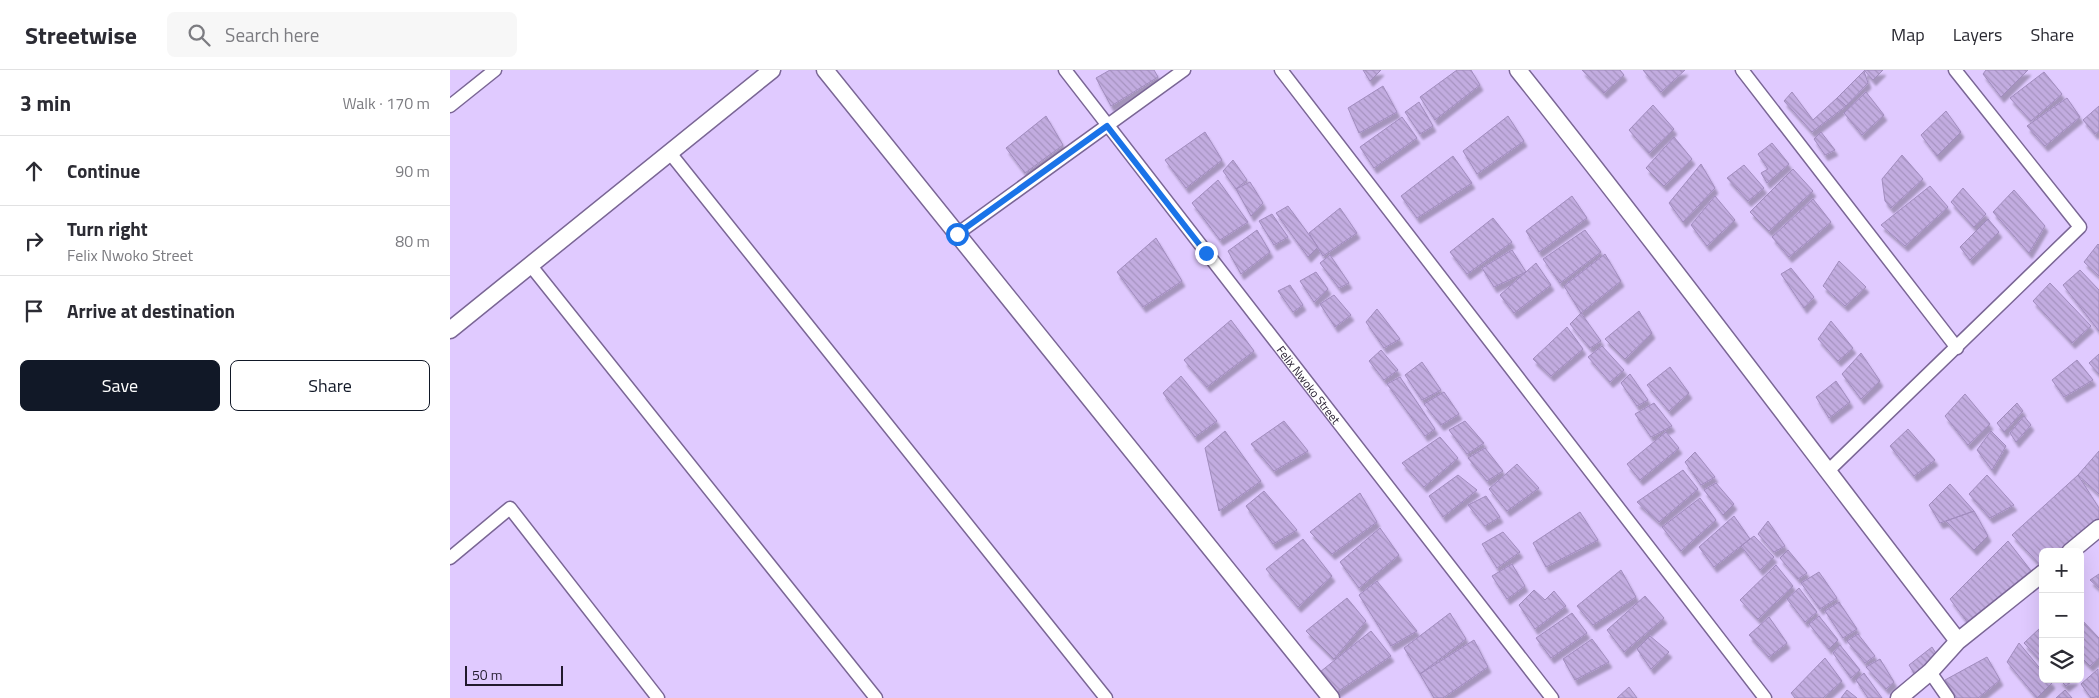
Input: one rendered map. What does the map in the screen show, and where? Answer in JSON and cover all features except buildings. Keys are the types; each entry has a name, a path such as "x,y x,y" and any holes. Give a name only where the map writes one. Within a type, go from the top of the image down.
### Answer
{"street":[{"path":"450,106 495,70"},
{"path":"450,330 772,70"},
{"path":"825,70 1331,698"},
{"name":"Felix Nwoko Street","path":"1065,70 1552,698"},
{"path":"957,234 1184,70"},
{"path":"1282,70 1765,698"},
{"path":"1518,70 1618,196 1958,641"},
{"path":"1742,70 1956,348"},
{"path":"1827,472 2080,227 1955,70"},
{"path":"670,153 1106,698"},
{"path":"530,266 876,698"},
{"path":"450,558 510,508 658,698"},
{"path":"2075,548 2099,528"},
{"path":"1898,698 1930,672 1958,641 2039,576"},
{"path":"1930,672 1948,698"}],"route":[{"path":"957,234 1107,126 1206,253"}]}
